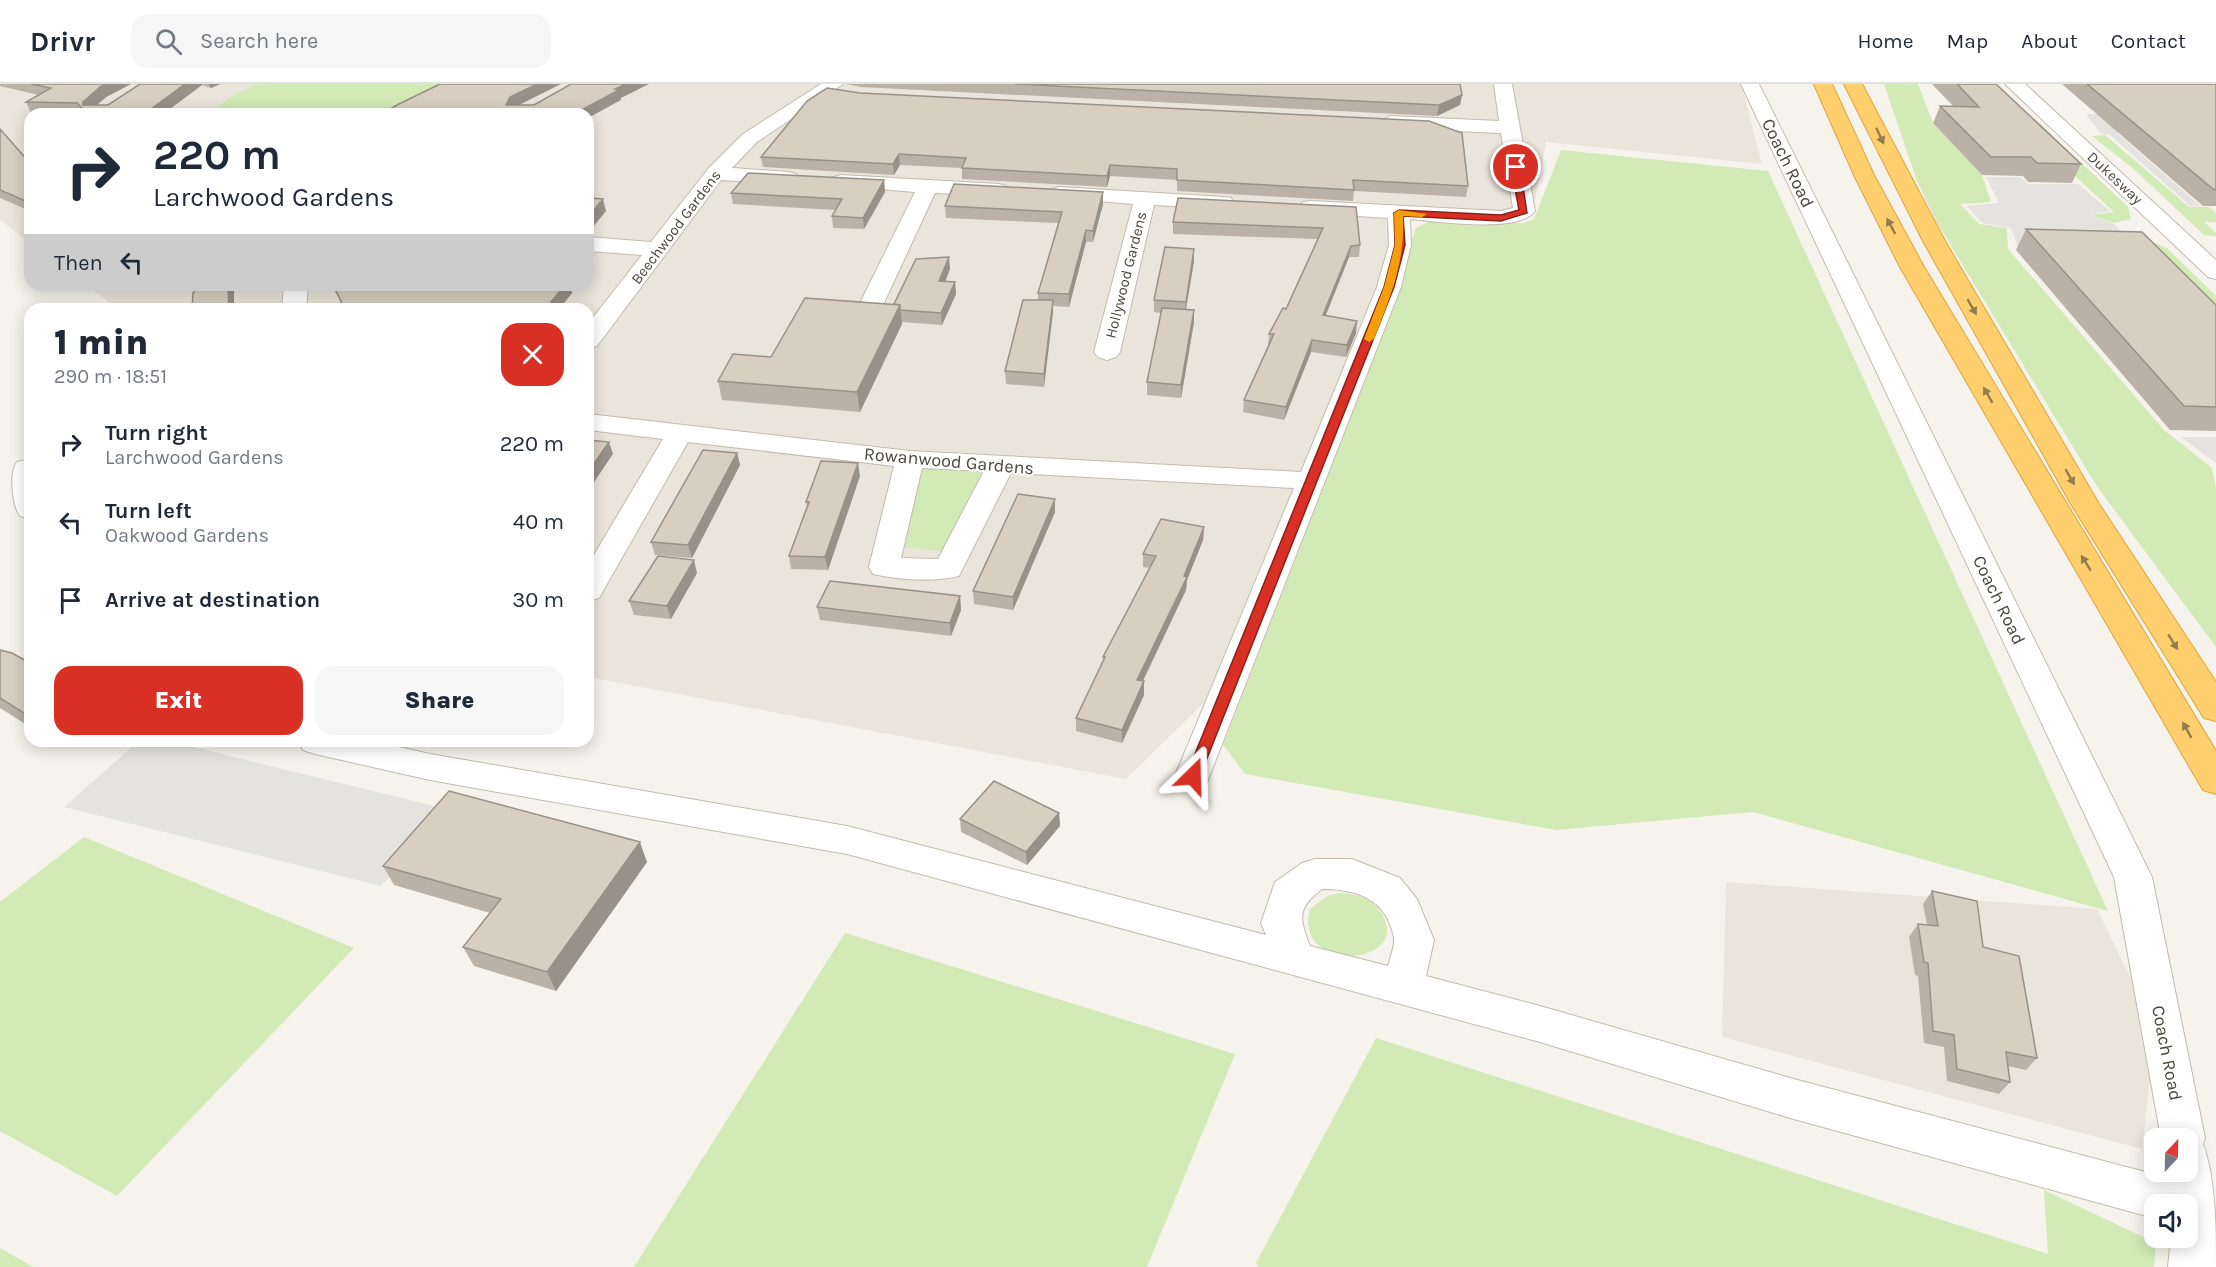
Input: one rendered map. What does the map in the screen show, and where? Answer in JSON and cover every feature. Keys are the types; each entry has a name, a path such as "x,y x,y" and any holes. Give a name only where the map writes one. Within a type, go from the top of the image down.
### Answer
{"highway":[{"path":"1853,84 1934,241 2085,504 2216,709"},
{"path":"1823,86 1864,175 1912,267 2068,534 2165,691 2216,781"}],"street":[{"path":"1293,206 1501,218 1524,211 1508,127 1503,84"},
{"name":"Coach Road","path":"1750,84 2133,877 2181,1128"},
{"name":"Dukesway","path":"2014,84 2216,272"},
{"name":"Beechwood Gardens","path":"594,333 715,173 750,138 837,89"},
{"path":"1365,120 1508,127"},
{"path":"715,173 1019,191"},
{"path":"870,307 928,186"},
{"path":"1042,192 1247,204"},
{"name":"Hollywood Gardens","path":"1107,352 1145,198"},
{"path":"1193,776 1389,287 1400,245 1399,213"},
{"path":"594,244 658,249"},
{"name":"Rowanwood Gardens","path":"594,423 910,459 1001,466 1312,481"},
{"path":"594,581 679,434"},
{"path":"910,459 884,567 948,569 1001,466"},
{"path":"342,747 430,767 847,840 1539,1024 1790,1098 2145,1194"},
{"path":"1296,961 1281,922 1288,893 1315,874 1352,874 1386,889 1403,910 1414,940 1403,989"},
{"path":"2191,1248 2192,1267"}],"shaded area":[{"path":"0,84 1741,84 1762,164 1546,142 1532,216 1481,220 1410,220 1408,259 1355,390 1262,646 1126,779 594,678 594,303 110,303 94,291 594,291 594,108 24,108 24,238 0,220"},
{"path":"2086,114 2098,114 2198,135 2117,133 2202,207 2190,206 2110,135 2101,134"},
{"path":"1986,177 2020,177 2028,184 2078,184 2110,211 2090,215 2114,224 2124,235 2018,248 2011,228 1982,223 1967,206 1999,203"},
{"path":"2181,437 2216,437 2216,463"},
{"path":"132,747 193,747 450,810 381,886 64,807"},
{"path":"1726,882 2097,909 2136,989 2152,1065 2142,1149 1722,1037"}],"green space":[{"path":"259,84 456,84 410,108 216,108 237,93"},
{"path":"1884,84 1918,84 1933,123 1982,175 1991,202 1960,204 1979,224 2007,228 2008,249 2164,430 2212,468 2216,489 2216,647 2096,485 1936,221 1917,181"},
{"path":"2013,119 2038,122 2128,207 2131,219 2113,223 2091,215 2114,212"},
{"path":"2105,135 2189,207 2209,207 2216,213 2216,222 2204,222 2216,233 2216,236 2204,235 2136,171 2092,136"},
{"path":"1561,150 1768,171 2108,911 1753,812 1556,830 1245,774 1223,745 1350,419 1416,228 1430,221 1523,223 1534,219"},
{"path":"2141,238 2167,248 2216,296 2216,333"},
{"path":"923,468 982,472 946,552 904,547"},
{"path":"84,837 354,948 117,1196 0,1131 0,902"},
{"path":"1338,893 1351,894 1369,900 1382,914 1387,931 1381,944 1368,953 1351,956 1333,953 1318,945 1309,930 1310,909 1327,896"},
{"path":"845,933 1235,1054 1147,1267 634,1267"},
{"path":"1376,1038 2048,1254 2044,1190 2144,1237 2144,1248 2156,1248 2154,1267 1259,1267 1256,1263"},
{"path":"0,1248 33,1267 0,1267"}],"building":[{"path":"31,84 106,84 83,102 83,105 108,105 140,84 185,84 152,108 82,108 77,103 26,102 51,88"},
{"path":"440,84 537,84 510,97 506,105 534,105 571,84 626,84 585,108 392,108"},
{"path":"1015,84 1460,84 1462,95 1439,105"},
{"path":"1957,84 1996,84 2081,164 2037,163 2031,157 1991,157 1940,106 1979,107"},
{"path":"2087,84 2216,84 2216,190 2213,189"},
{"path":"827,88 860,93 1429,121 1462,133 1468,186 1353,180 1354,190 1177,180 1177,169 1110,165 1107,176 962,168 966,158 899,154 893,164 761,157 807,101"},
{"path":"0,129 24,156 24,200 0,190"},
{"path":"748,173 884,180 863,218 832,216 842,199 731,193"},
{"path":"954,184 1103,192 1093,231 1086,230 1069,294 1038,293 1062,212 945,206"},
{"path":"594,198 603,199 594,210"},
{"path":"1178,198 1356,207 1360,245 1351,246 1323,315 1357,321 1347,345 1312,340 1286,407 1244,400 1274,334 1269,334 1283,308 1286,309 1323,228 1173,222"},
{"path":"2026,229 2142,232 2216,305 2216,407 2184,406"},
{"path":"1165,247 1194,249 1186,302 1154,300"},
{"path":"949,257 939,281 955,282 941,313 900,310 900,305 894,304 916,259"},
{"path":"194,291 228,291 229,303 192,303"},
{"path":"336,291 560,291 550,303 342,303"},
{"path":"805,298 900,305 857,392 718,381 733,354 771,357"},
{"path":"1023,300 1053,300 1044,374 1005,371"},
{"path":"1162,308 1194,310 1181,385 1147,382"},
{"path":"594,441 609,442 594,463"},
{"path":"703,450 737,453 688,545 651,542"},
{"path":"821,461 858,463 825,557 789,556 809,502 806,502"},
{"path":"1018,494 1055,499 1013,597 973,591"},
{"path":"1161,519 1204,527 1184,576 1187,577 1137,680 1144,681 1122,730 1076,718 1105,657 1103,657 1156,556 1143,554"},
{"path":"658,556 694,560 667,606 629,601"},
{"path":"830,581 960,596 950,623 817,607"},
{"path":"0,650 24,660 24,713 0,698"},
{"path":"994,781 1059,813 1026,852 960,819"},
{"path":"449,791 640,842 547,972 463,947 501,899 383,866"},
{"path":"1932,891 1977,901 1983,947 2019,956 2037,1058 2006,1052 2010,1082 1957,1069 1954,1035 1933,1031 1928,963 1924,962 1918,924 1938,926"}],"slow traffic":[{"path":"1369,339 1389,287 1400,245 1399,213 1422,214"}],"route":[{"path":"1193,776 1389,287 1400,245 1399,213 1501,218 1524,211 1516,167"}]}
